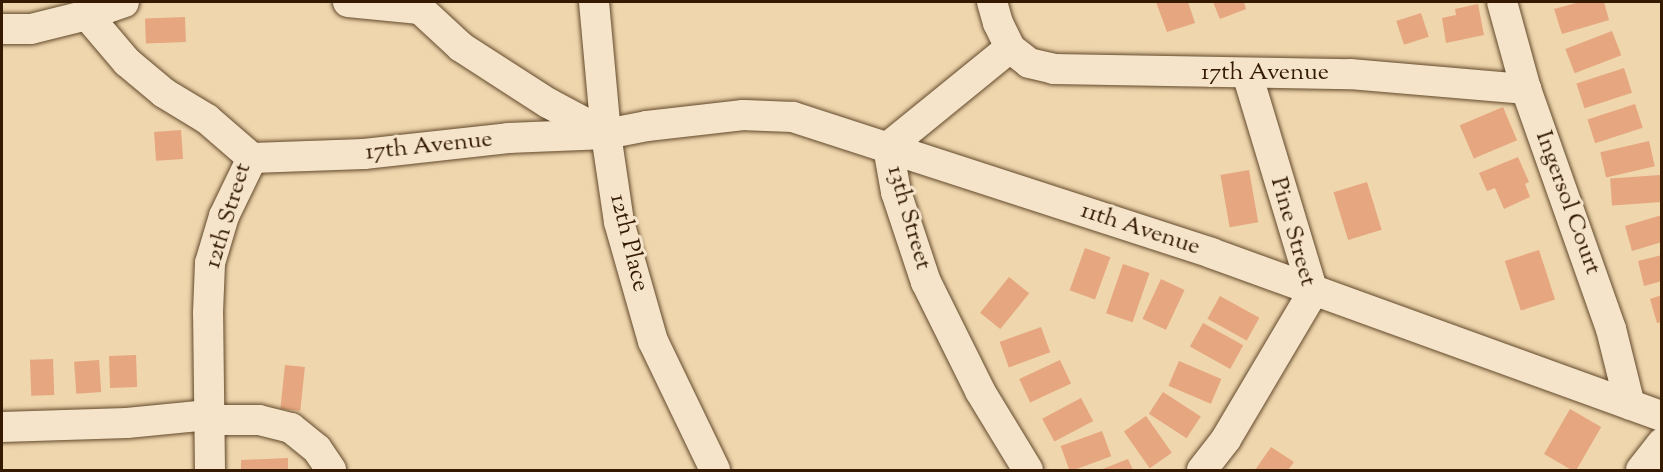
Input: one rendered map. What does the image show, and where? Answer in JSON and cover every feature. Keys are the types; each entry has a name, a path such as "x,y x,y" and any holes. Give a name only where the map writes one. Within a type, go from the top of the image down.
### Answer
{"street":[{"path":"2,29 31,29 87,15 124,2"},
{"path":"348,2 418,5 461,47 548,103 606,134"},
{"name":"12th Place","path":"594,2 606,134 619,222 653,341 715,471"},
{"path":"992,2 998,23 1010,48"},
{"name":"Ingersol Court","path":"1502,2 1526,88 1605,310 1630,405"},
{"name":"12th Street","path":"87,15 127,62 164,93 207,119 252,158 224,216 210,263 208,313 210,471"},
{"name":"17th Avenue","path":"1010,48 1029,63 1054,69 1350,74 1526,88"},
{"name":"13th Street","path":"1010,48 888,147 896,192 926,282 980,390 1028,471"},
{"name":"Pine Street","path":"1202,471 1226,439 1313,291 1247,74"},
{"name":"11th Avenue","path":"606,134 647,126 743,115 793,117 1211,253 1662,416"},
{"name":"17th Avenue","path":"252,158 364,154 508,138 606,134"},
{"path":"2,428 209,417 259,420 291,428 318,449 331,471"},
{"path":"1641,471 1662,443"}],"building":[{"path":"1156,2 1188,2 1195,23 1167,32"},
{"path":"1213,2 1244,2 1246,9 1220,19"},
{"path":"1580,2 1604,2 1609,20 1562,34 1554,9"},
{"path":"1478,4 1484,35 1446,43 1442,18 1456,15 1455,9"},
{"path":"1421,13 1429,37 1404,45 1396,21"},
{"path":"185,17 186,42 146,43 145,18"},
{"path":"1612,31 1621,55 1575,73 1565,49"},
{"path":"1624,68 1632,93 1584,108 1576,83"},
{"path":"1635,104 1643,128 1595,143 1587,119"},
{"path":"1503,107 1517,140 1474,159 1460,125"},
{"path":"181,130 183,159 156,161 154,132"},
{"path":"1649,141 1655,166 1606,178 1600,152"},
{"path":"1518,157 1529,182 1525,184 1530,197 1504,209 1495,188 1487,191 1479,173"},
{"path":"1249,170 1258,222 1230,227 1220,175"},
{"path":"1660,175 1662,202 1612,205 1610,178"},
{"path":"1367,182 1382,230 1348,240 1334,192"},
{"path":"1662,215 1662,242 1632,251 1625,226"},
{"path":"1085,248 1110,257 1095,300 1070,290"},
{"path":"1539,250 1555,299 1521,311 1505,261"},
{"path":"1662,255 1662,281 1644,286 1638,261"},
{"path":"1123,264 1149,273 1133,322 1106,313"},
{"path":"1009,277 1029,293 1000,329 980,313"},
{"path":"1161,279 1185,290 1166,330 1142,319"},
{"path":"1662,295 1662,322 1657,323 1650,299"},
{"path":"1220,296 1259,318 1247,341 1207,319"},
{"path":"1203,323 1243,345 1230,369 1190,347"},
{"path":"1041,327 1050,352 1009,367 1000,342"},
{"path":"136,355 137,387 110,388 109,356"},
{"path":"53,359 54,395 31,396 30,360"},
{"path":"99,360 101,392 76,394 74,362"},
{"path":"1060,360 1071,384 1030,403 1019,379"},
{"path":"1179,361 1221,379 1211,404 1168,386"},
{"path":"285,365 305,367 300,411 280,409"},
{"path":"1163,392 1201,417 1187,438 1149,414"},
{"path":"1081,398 1093,421 1054,442 1042,419"},
{"path":"1570,409 1601,427 1576,470 1572,470 1544,454"},
{"path":"1146,416 1172,453 1150,468 1124,431"},
{"path":"1102,431 1111,456 1069,470 1061,446"},
{"path":"1271,447 1294,462 1288,470 1255,470"},
{"path":"288,458 288,470 241,470 241,460"},
{"path":"1128,459 1133,470 1100,470"}]}
